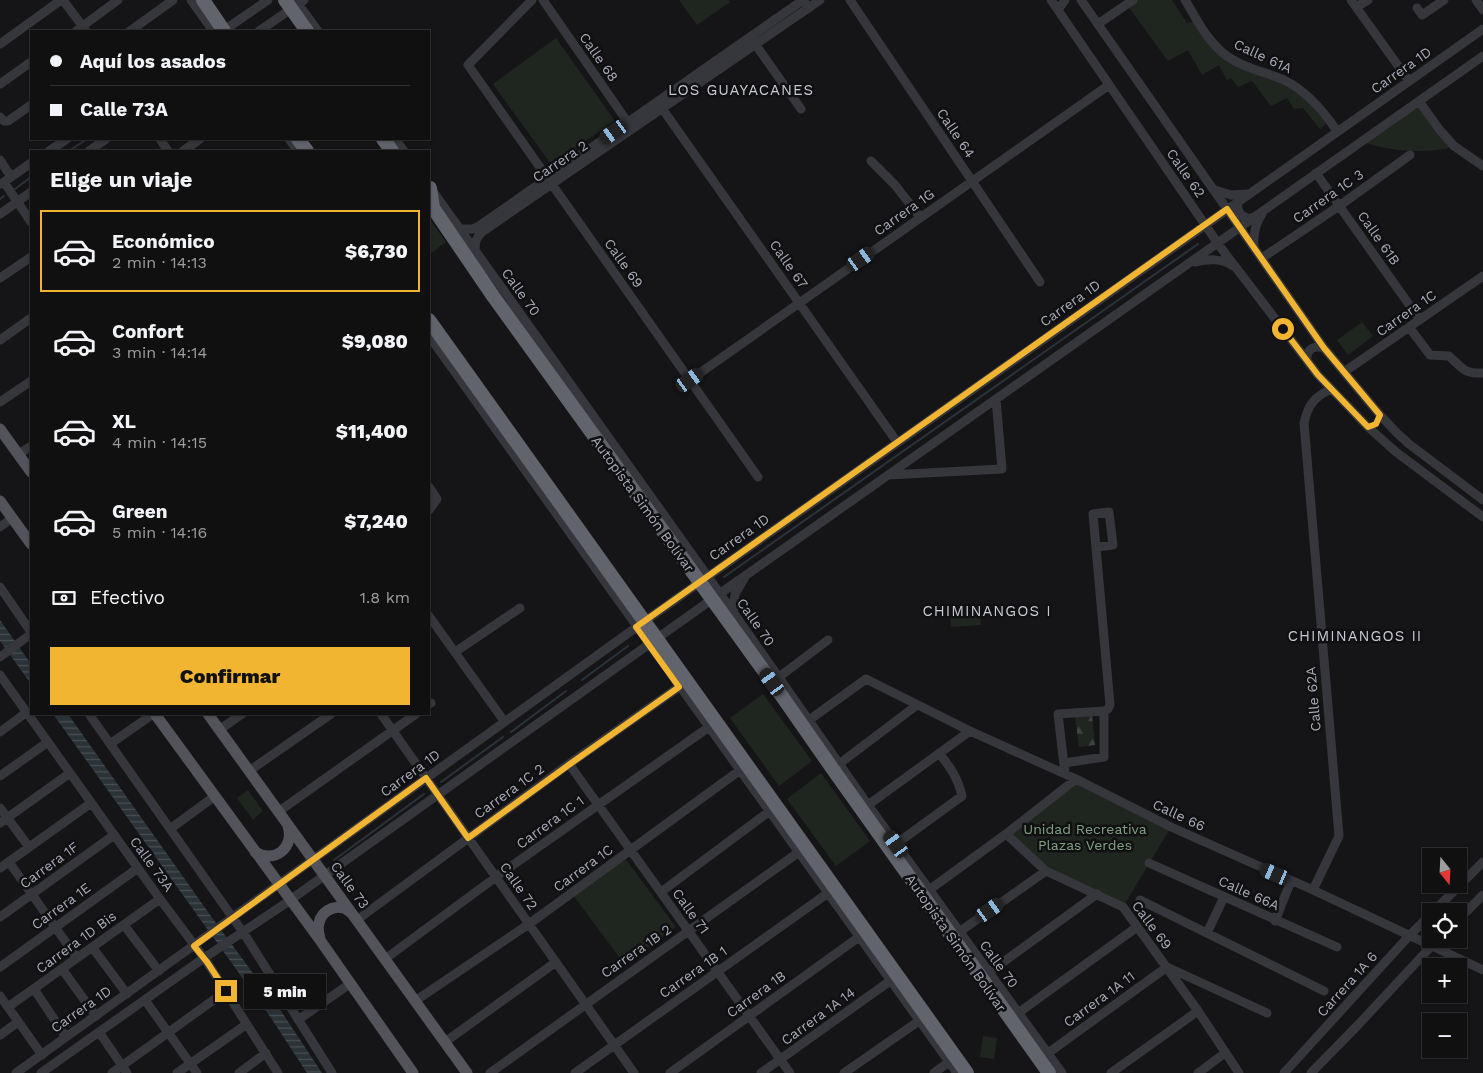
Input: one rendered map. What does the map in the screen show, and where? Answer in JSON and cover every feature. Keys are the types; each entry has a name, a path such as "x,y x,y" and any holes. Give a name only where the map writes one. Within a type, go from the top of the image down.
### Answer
{"highway":[{"path":"203,0 223,30"},
{"path":"295,3 308,30"},
{"path":"431,205 503,296"},
{"name":"Autopista Simón Bolívar","path":"503,296 506,314 684,552 1044,1057 1049,1073"},
{"path":"430,327 640,624 967,1073"}],"main road":[{"path":"0,429 30,471"},
{"path":"0,446 8,447 17,452"},
{"path":"0,501 30,543"},
{"path":"155,715 351,983 408,1071"},
{"name":"Calle 73","path":"209,715 467,1073"},
{"path":"254,850 266,856 273,856 283,851 289,839 288,825"},
{"path":"320,940 318,924 326,911 333,908 341,908 348,910 355,918"}],"street":[{"path":"0,44 62,0 81,30 118,0"},
{"path":"131,30 173,0"},
{"path":"191,0 212,30"},
{"path":"225,30 268,0"},
{"name":"Calle 69","path":"532,0 468,65 758,477"},
{"name":"Calle 68","path":"543,0 630,126"},
{"path":"803,0 809,8"},
{"name":"Carrera 2","path":"753,41 803,0"},
{"name":"Carrera 2","path":"459,229 466,230 479,226 550,181 753,41 820,0"},
{"name":"Calle 64","path":"850,0 1040,282"},
{"name":"Calle 62","path":"1051,0 1235,267 1331,389 1368,427 1396,452 1483,517"},
{"path":"1058,10 1065,0"},
{"name":"Calle 62","path":"1081,0 1324,348 1380,415 1408,444 1483,500"},
{"path":"1098,24 1133,0"},
{"name":"Calle 61A","path":"1185,0 1210,40 1222,52 1247,67 1284,80 1305,94 1318,106 1337,131"},
{"path":"1368,0 1354,4 1410,81"},
{"path":"1419,11 1444,0"},
{"path":"1476,0 1483,10"},
{"path":"261,30 295,3 317,30"},
{"name":"Carrera 1D","path":"16,1073 703,579 1483,29"},
{"path":"753,41 801,109"},
{"path":"42,1073 52,1070 99,1032 291,899 715,597 1483,56"},
{"path":"0,84 30,63"},
{"name":"Carrera 1G","path":"690,380 1109,85"},
{"path":"1419,101 1454,146 1483,166"},
{"name":"Calle 67","path":"660,105 897,442"},
{"path":"0,118 8,121 30,106"},
{"path":"50,150 66,140"},
{"path":"90,150 105,140"},
{"path":"184,150 199,140"},
{"name":"Carrera 1C 3","path":"1262,258 1410,155"},
{"path":"0,160 5,181 30,221"},
{"path":"872,161 895,185 920,218"},
{"path":"5,181 30,164"},
{"name":"Calle 61B","path":"1316,173 1420,320"},
{"name":"Carrera 2","path":"475,250 477,237 482,232 550,181"},
{"name":"Calle 70","path":"430,188 475,250 503,296 684,552"},
{"path":"1213,188 1224,194 1231,195 1250,193"},
{"path":"0,214 30,193"},
{"path":"1241,199 1237,207 1238,212 1245,218 1254,217"},
{"path":"1189,236 1194,222 1194,208"},
{"path":"1254,248 1255,227 1265,210"},
{"path":"0,278 30,258"},
{"path":"1189,264 1216,260 1235,267"},
{"name":"Carrera 1C","path":"1344,372 1483,276"},
{"path":"0,340 30,319"},
{"path":"430,327 432,348 604,573"},
{"path":"1409,327 1430,355 1449,356 1471,374 1483,373"},
{"path":"1307,360 1306,355 1313,347 1324,348"},
{"path":"0,402 30,382"},
{"name":"Calle 62A","path":"1313,890 1339,836 1304,423 1307,410 1316,398 1331,389"},
{"path":"888,475 1002,469 996,400"},
{"path":"1368,427 1376,424 1380,415"},
{"path":"17,452 30,446"},
{"path":"909,461 910,474"},
{"path":"430,488 437,499 430,509"},
{"path":"0,527 12,518"},
{"path":"1064,774 1058,714 1104,711 1108,709 1110,704 1096,547"},
{"path":"733,614 735,594 750,573"},
{"path":"0,587 30,632"},
{"name":"Calle 70","path":"715,597 733,614 779,678 805,723 839,764 1018,1013 1044,1057 1062,1073"},
{"path":"455,652 520,608"},
{"path":"430,617 504,722"},
{"path":"0,657 30,634"},
{"path":"779,678 828,640"},
{"path":"653,642 679,687 709,727 744,768 770,811 957,1073"},
{"name":"Calle 73A","path":"2,680 204,958 278,1073"},
{"name":"Calle 66","path":"805,723 866,680 970,731 1076,779 1171,828 1313,890 1422,942"},
{"name":"Carrera 1C 2","path":"355,918 679,687"},
{"path":"839,764 917,705"},
{"path":"1064,763 1104,758 1104,711"},
{"path":"0,732 27,712"},
{"path":"90,715 243,932 332,1073"},
{"path":"110,744 153,715"},
{"path":"219,730 241,715"},
{"path":"249,772 329,715"},
{"name":"Calle 72","path":"382,715 634,1073"},
{"path":"278,812 415,715"},
{"name":"Carrera 1C 1","path":"385,959 598,804 709,727"},
{"path":"868,805 970,731"},
{"path":"0,776 48,742"},
{"path":"896,844 962,796 954,772 939,753"},
{"name":"Calle 71","path":"570,764 790,1073"},
{"name":"Carrera 1C","path":"415,1001 529,924 744,768"},
{"path":"4,820 70,772"},
{"path":"929,890 1006,834 1076,779"},
{"path":"170,829 215,796"},
{"path":"0,868 91,803"},
{"path":"0,808 4,820 29,847"},
{"path":"661,892 770,811"},
{"name":"Calle 69","path":"1006,834 1046,871 1123,907 1198,1011 1239,1073"},
{"name":"Carrera 1F","path":"0,917 114,835"},
{"name":"Carrera 1B 2","path":"490,1073 799,852"},
{"path":"8,862 77,958"},
{"name":"Carrera 1A 6","path":"1441,903 1483,862"},
{"name":"Calle 66A","path":"1149,863 1337,947"},
{"name":"Carrera 1E","path":"0,967 138,868"},
{"path":"959,932 1046,871"},
{"path":"1275,920 1291,881"},
{"name":"Carrera 1B 1","path":"575,1073 828,893"},
{"path":"988,973 1096,894"},
{"path":"1467,910 1483,895"},
{"path":"1207,934 1224,897"},
{"name":"Carrera 1D Bis","path":"8,1007 160,899"},
{"path":"1140,900 1324,991"},
{"name":"Carrera 1A 6","path":"1284,1073 1422,922"},
{"path":"124,925 158,971"},
{"path":"1018,1013 1137,927"},
{"name":"Carrera 1B","path":"670,1073 859,936"},
{"path":"92,947 127,994"},
{"path":"1311,1073 1358,1026 1428,948"},
{"name":"Calle 66","path":"1434,948 1483,970"},
{"path":"180,956 187,960 190,968"},
{"path":"445,1042 556,962"},
{"path":"1166,967 1267,1013"},
{"name":"Carrera 1A 11","path":"1044,1057 1166,967"},
{"path":"62,969 96,1016"},
{"path":"1177,982 1183,974"},
{"name":"Carrera 1A 14","path":"761,1073 890,981"},
{"path":"298,1020 351,983"},
{"path":"34,988 66,1037"},
{"path":"112,1073 124,1070 168,1033 226,991"},
{"path":"0,996 42,1055"},
{"path":"145,1000 197,1073"},
{"path":"1111,1073 1198,1011"},
{"path":"844,1073 919,1021"},
{"path":"0,1035 18,1022"},
{"path":"178,1073 246,1024"},
{"path":"99,1032 124,1070"},
{"path":"1198,1073 1226,1052"},
{"path":"239,1073 266,1053"},
{"path":"934,1073 949,1062"}],"green space":[{"path":"679,0 728,0 730,2 697,25"},
{"path":"1135,0 1172,0 1187,23 1198,21 1228,57 1284,80 1311,98 1329,122 1320,129 1303,108 1294,109 1287,98 1271,106 1252,81 1238,87 1231,78 1227,80 1219,65 1202,75 1188,50 1168,61 1127,5"},
{"path":"556,38 615,121 551,164 493,84"},
{"path":"1418,106 1450,148 1408,151 1366,143"},
{"path":"430,219 446,242 430,254"},
{"path":"1362,322 1373,336 1348,355 1337,340"},
{"path":"980,610 981,625 951,627 950,612"},
{"path":"763,694 812,761 779,786 730,718"},
{"path":"1092,714 1095,745 1079,747 1075,716"},
{"path":"821,773 870,841 836,866 787,799"},
{"name":"Unidad Recreativa Plazas Verdes","path":"1076,779 1171,827 1123,907 1046,871 1006,834"},
{"path":"248,790 263,811 253,820 237,798"},
{"path":"624,857 676,927 625,965 573,895"},
{"path":"983,1036 997,1038 994,1059 980,1057"}],"shaded area":[{"path":"0,620 30,663 30,683 0,641"},
{"path":"54,715 69,715 213,919 281,1011 322,1073 307,1073 271,1018"}],"waterway":[{"path":"70,150 86,140"},
{"path":"15,189 30,178"},
{"path":"0,199 4,196"},
{"path":"724,577 1198,244"},
{"path":"582,680 628,646"},
{"path":"511,732 566,691"},
{"path":"441,782 503,737"},
{"path":"334,860 424,794"}],"district":[{"name":"LOS GUAYACANES","path":"741,90"},
{"name":"CHIMINANGOS I","path":"987,611"},
{"name":"CHIMINANGOS II","path":"1355,636"}],"route":[{"path":"226,991 194,946 426,778 468,838 645,712 679,687 636,627 1227,209 1324,348 1380,415 1376,424 1368,427 1318,375 1283,329"}]}
